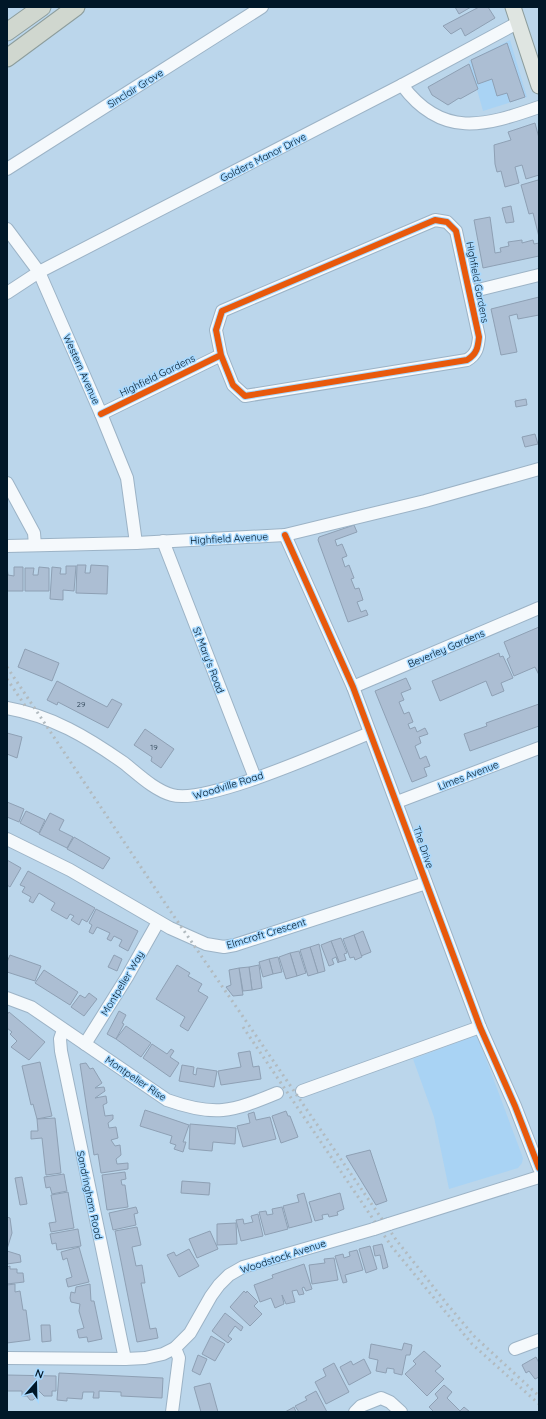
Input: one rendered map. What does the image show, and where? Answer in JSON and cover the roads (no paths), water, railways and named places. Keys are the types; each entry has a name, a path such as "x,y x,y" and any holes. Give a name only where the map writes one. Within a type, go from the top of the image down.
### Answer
{"highway":[{"path":"7,32 42,7"},
{"path":"7,58 76,7"}],"main road":[{"path":"513,7 539,86"}],"street":[{"name":"Sinclair Grove","path":"7,168 262,7"},
{"name":"Golders Manor Drive","path":"7,293 39,272 402,85 519,22"},
{"path":"402,85 412,99 424,108 438,117 454,123 479,124 504,120 539,107"},
{"name":"Highfield Gardens","path":"435,220 447,222 456,231 470,292 479,337 478,348 471,357 461,362 245,396 233,385 221,355 216,330 222,311 435,220"},
{"name":"Western Avenue","path":"7,229 39,272 101,414 127,478 136,543"},
{"name":"Highfield Gardens","path":"470,292 539,276"},
{"name":"Highfield Gardens","path":"101,414 221,355"},
{"name":"Highfield Avenue","path":"7,546 136,543 285,535 425,501 539,469"},
{"path":"7,483 34,533 35,545"},
{"name":"The Drive","path":"285,535 353,687 480,1027 515,1106 539,1168"},
{"name":"St Mary's Road","path":"163,541 255,778"},
{"name":"Beverley Gardens","path":"353,687 539,608"},
{"name":"Woodville Road","path":"7,708 45,718 82,735 162,791 171,795 196,796 255,778 370,733"},
{"name":"Limes Avenue","path":"397,802 539,748"},
{"name":"Elmcroft Crescent","path":"7,839 70,870 158,922 198,941 224,947 426,883"},
{"name":"Montpelier Way","path":"85,1044 127,977 158,922"},
{"name":"Montpelier Rise","path":"7,998 31,1007 167,1100 186,1106 223,1111 250,1104 277,1093"},
{"path":"302,1091 480,1027"},
{"name":"Sandringham Road","path":"63,1030 60,1039 61,1051 125,1359"},
{"name":"Woodstock Avenue","path":"8,1358 125,1359 145,1358 163,1354 175,1348 190,1333 219,1285 234,1273 257,1262 374,1229 539,1177"},
{"path":"516,1349 539,1340"},
{"path":"172,1412 179,1358 175,1348"},
{"path":"355,1412 361,1406 381,1398 390,1402 401,1412"}],"railway":[{"path":"7,667 169,909 397,1241 474,1336 539,1396"},
{"path":"7,679 26,707"},
{"path":"243,1027 392,1247 472,1344 539,1404"}]}
